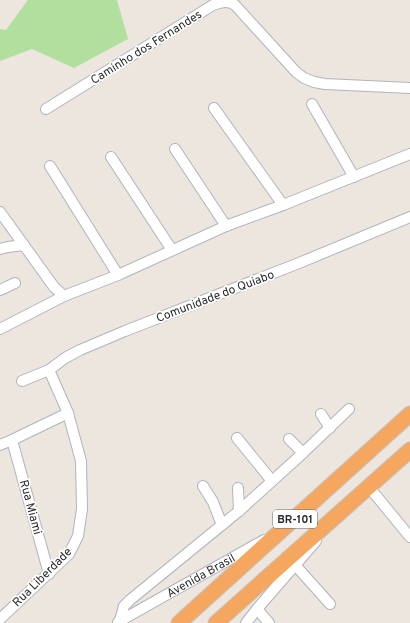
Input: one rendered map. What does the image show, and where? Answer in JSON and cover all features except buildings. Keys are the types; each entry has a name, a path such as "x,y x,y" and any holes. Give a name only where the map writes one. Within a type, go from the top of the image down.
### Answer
{"highway":[{"name":"Avenida Brasil","path":"179,623 410,414"},
{"name":"BR-101","path":"216,623 410,450"}],"street":[{"name":"Caminho dos Fernandes","path":"46,109 213,5 222,2 230,2 235,5 288,65 304,78 325,84 410,88"},
{"path":"312,104 354,177"},
{"path":"214,108 283,205"},
{"path":"175,149 226,226"},
{"path":"0,329 64,296 118,275 226,226 283,205 410,154"},
{"path":"111,157 172,250"},
{"path":"50,166 118,275"},
{"path":"0,212 54,286 64,296"},
{"name":"Comunidade do Quiabo","path":"22,381 49,370 65,358 80,350 299,263 410,216"},
{"path":"0,249 24,245"},
{"path":"0,290 14,283"},
{"name":"Rua Liberdade","path":"0,619 69,554 78,536 81,520 81,461 64,401 49,370"},
{"path":"118,622 124,606 130,600 239,511 349,409"},
{"path":"0,444 12,440 68,413"},
{"path":"321,414 330,428"},
{"path":"237,438 272,481"},
{"path":"289,439 303,453"},
{"name":"Rua Miami","path":"12,440 49,574"},
{"path":"204,486 213,502 222,525"},
{"path":"369,487 410,537"},
{"path":"238,488 239,511"},
{"path":"246,623 257,608 296,566 344,509"},
{"name":"Avenida Brasil","path":"118,622 285,528"},
{"path":"296,566 330,604"},
{"path":"257,608 269,623"}],"green space":[{"path":"28,0 117,0 128,39 74,68 32,49 0,61 0,29 6,30"}]}
